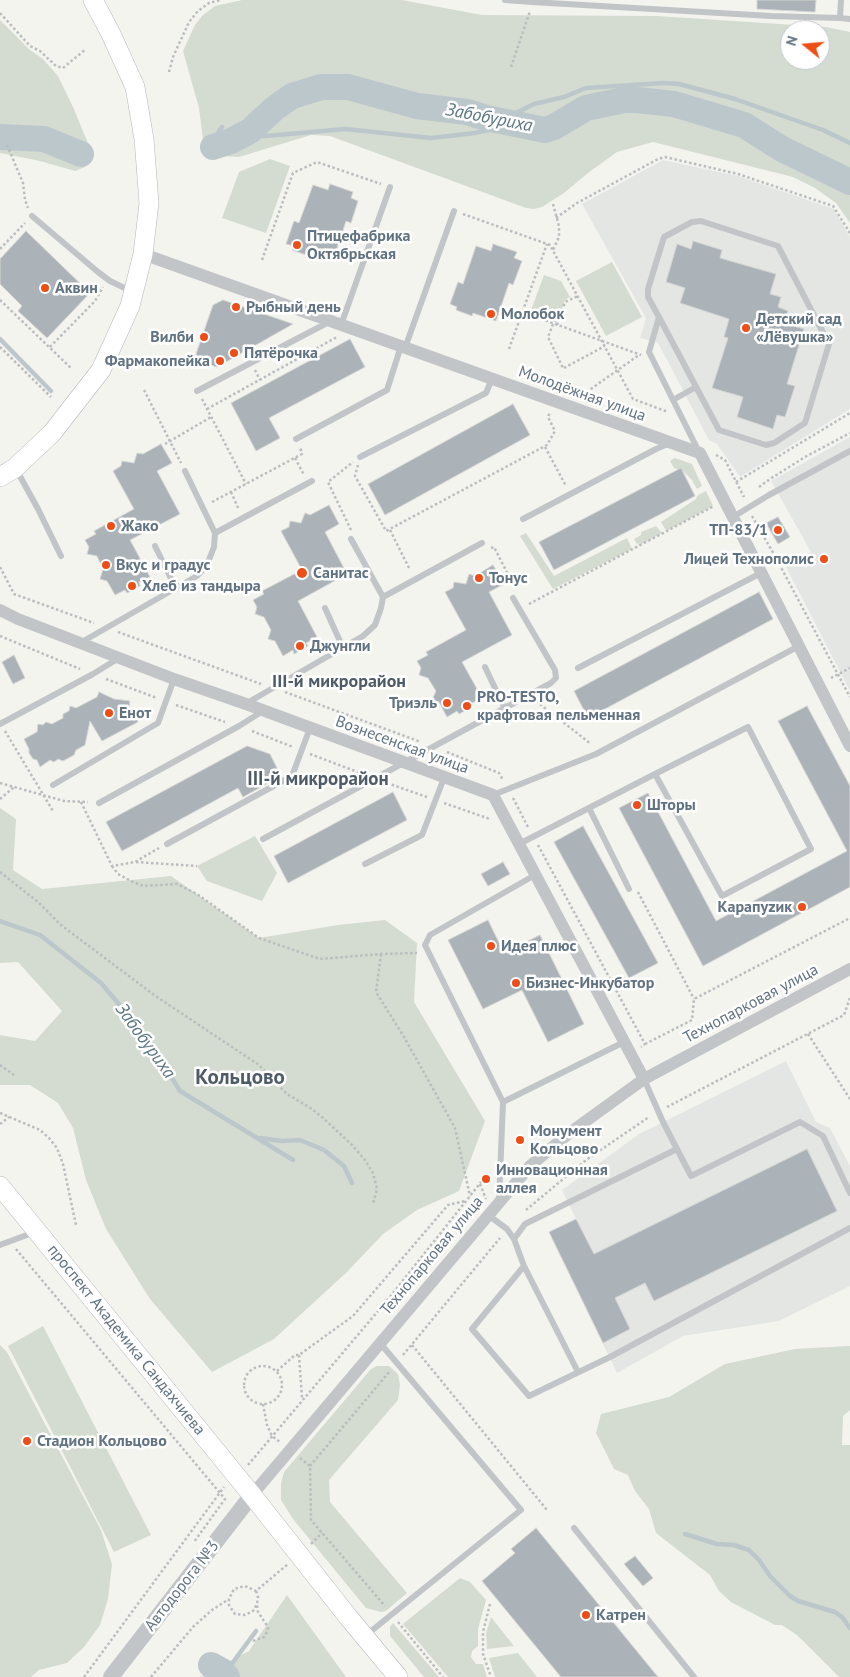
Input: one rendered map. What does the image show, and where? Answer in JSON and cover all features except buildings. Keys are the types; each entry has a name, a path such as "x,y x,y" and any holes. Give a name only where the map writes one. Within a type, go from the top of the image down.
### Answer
{"main road":[{"path":"8,473 52,432 101,370 130,306 143,254 149,204 144,139 135,87 93,0"},
{"name":"проспект Академика Сандахчиева","path":"0,1186 398,1677"}],"street":[{"name":"Молодёжная улица","path":"143,254 671,443 705,452"},
{"path":"705,452 724,500 850,746"},
{"name":"Вознесенская улица","path":"0,610 5,614 118,658 493,795"},
{"path":"493,795 644,1079"},
{"name":"Технопарковая улица","path":"252,1495 530,1166 568,1134 644,1079 850,969"},
{"name":"Автодорога №3","path":"112,1677 252,1495"}],"lane":[{"path":"505,0 850,19"},
{"path":"840,18 841,0"},
{"path":"197,391 336,323 390,188"},
{"path":"296,439 387,390 454,211"},
{"path":"32,216 107,279 134,292"},
{"path":"701,221 778,246 829,344 805,423 770,445 719,430 659,317 647,293 662,241 667,235 692,222 701,221"},
{"path":"659,317 649,348 652,359 681,416 705,452"},
{"path":"360,457 486,393 492,379"},
{"path":"672,400 696,387"},
{"path":"522,519 671,443"},
{"path":"733,518 769,495 850,451"},
{"path":"79,643 176,589 197,576 207,565 214,547 215,532 185,471"},
{"path":"8,473 38,509 61,556"},
{"path":"215,532 312,481"},
{"path":"246,704 363,636 375,625 383,597 351,539"},
{"path":"383,597 482,544"},
{"path":"155,546 176,589"},
{"path":"578,668 762,573"},
{"path":"263,839 551,683 556,678 555,670 513,598"},
{"path":"325,608 343,648"},
{"path":"493,795 600,751 799,646"},
{"path":"0,724 93,674 118,658"},
{"path":"485,668 505,709"},
{"path":"53,785 158,722 174,679"},
{"path":"99,803 239,726 264,710"},
{"path":"518,844 533,837 655,774 748,727 811,849 722,896 655,774"},
{"path":"167,844 292,776 310,728"},
{"path":"366,864 422,835 444,778"},
{"path":"589,808 629,889"},
{"path":"499,1202 503,1102 425,945 430,935 535,875"},
{"path":"503,1102 626,1045"},
{"path":"644,1079 663,1122 692,1176 800,1122 823,1136 850,1193"},
{"path":"514,1239 525,1224 677,1149"},
{"path":"488,1215 507,1229 514,1239 524,1266 578,1372"},
{"path":"524,1266 472,1329 529,1396 610,1357 850,1228"},
{"path":"0,1246 38,1231"},
{"path":"364,1636 521,1510 380,1343"},
{"path":"574,1528 694,1677"}],"path":[{"path":"169,72 181,37 189,22 198,11 209,4 221,0"},
{"path":"512,67 532,1"},
{"path":"0,13 30,46 40,50 56,66 63,68 86,48"},
{"path":"0,249 32,216 25,200 23,183 7,145"},
{"path":"556,218 577,203 665,157 738,174 833,206 837,209 850,233"},
{"path":"262,260 293,173 317,162 390,188"},
{"path":"553,204 559,226 559,238 553,250"},
{"path":"454,211 550,245 633,399 681,416"},
{"path":"509,349 546,244"},
{"path":"50,347 95,302 107,279"},
{"path":"100,294 106,294"},
{"path":"578,296 565,302 548,337 563,368 605,346"},
{"path":"0,300 72,369"},
{"path":"522,312 652,359"},
{"path":"207,409 328,342"},
{"path":"0,347 51,397"},
{"path":"580,410 588,391 640,354"},
{"path":"144,390 185,471"},
{"path":"197,391 246,484"},
{"path":"389,530 545,446 555,431 548,417 553,401"},
{"path":"736,482 850,412"},
{"path":"164,444 211,417"},
{"path":"755,491 805,457 850,433"},
{"path":"202,507 302,454 296,439"},
{"path":"545,446 570,494"},
{"path":"705,452 725,460 748,508 850,698"},
{"path":"360,457 355,476 386,531 389,530 415,580"},
{"path":"351,539 351,530 328,482 360,457"},
{"path":"295,458 299,465"},
{"path":"231,492 242,518"},
{"path":"745,499 750,495"},
{"path":"520,609 724,500"},
{"path":"482,544 488,550 494,546 518,595 513,598"},
{"path":"0,567 14,594 432,746 499,773 646,1044"},
{"path":"0,636 165,701 239,726 434,800 493,820 519,809"},
{"path":"819,685 850,668"},
{"path":"529,696 600,751"},
{"path":"0,724 52,811"},
{"path":"0,799 14,788"},
{"path":"81,802 112,866 118,874 142,886 177,884 197,894 259,938 320,959 419,953 427,948"},
{"path":"135,862 167,844"},
{"path":"112,866 135,862 197,866"},
{"path":"0,872 38,902 61,925 154,995 259,1065 287,1094 323,1118 352,1144 373,1173 377,1188 373,1204"},
{"path":"626,1045 638,1048 692,1020 694,999 636,890 629,889"},
{"path":"694,999 850,918"},
{"path":"381,954 376,992 456,1128 470,1196"},
{"path":"808,1034 850,1099"},
{"path":"0,1065 14,1075"},
{"path":"0,1113 40,1130 57,1148 63,1164 76,1224"},
{"path":"0,1124 9,1117"},
{"path":"84,1677 219,1492 252,1461 389,1298 501,1157"},
{"path":"277,1371 295,1355 299,1355 353,1316 448,1205 467,1201"},
{"path":"10,1242 219,1492"},
{"path":"412,1344 547,1510"},
{"path":"299,1355 302,1400"},
{"path":"262,1366 273,1368 277,1371 282,1381 281,1392 274,1401 263,1404 248,1397 244,1387 246,1377 252,1369 262,1366"},
{"path":"263,1404 267,1425 272,1436 310,1466 311,1520 443,1677"},
{"path":"256,1591 322,1533"},
{"path":"253,1641 264,1637 268,1630 258,1612 256,1591 245,1586 240,1587 234,1589 229,1599 231,1609 240,1615 250,1614 257,1604"},
{"path":"151,1677 193,1627 212,1610 229,1599"},
{"path":"490,1604 483,1632 483,1654 491,1677"},
{"path":"155,1673 157,1677"}],"shaded area":[{"path":"242,0 402,0 482,15 657,16 780,24 780,70 830,70 830,28 850,32 850,223 836,203 815,188 793,177 653,142 617,152 564,193 542,207 534,209 526,208 330,136 311,135 239,157 218,156 204,147 199,108 183,51 195,25 203,15 215,6"},
{"path":"0,20 30,50 43,59 58,76 90,148 90,157 85,167 75,171 40,161 0,153"},
{"path":"270,159 290,166 266,233 222,218 239,172"},
{"name":"Детский сад «Лёвушка»","path":"663,160 738,176 834,209 850,237 850,409 740,477 717,444 709,440 658,343 640,338 646,318 582,204"},
{"path":"612,262 642,317 606,336 576,281"},
{"path":"544,275 561,281 570,297 565,300 557,323 530,313"},
{"name":"Лицей Технополис","path":"850,437 850,691 785,565 811,552 771,481"},
{"path":"675,458 692,464 702,486 697,489 692,480 683,471 674,468 670,461"},
{"path":"706,491 713,506 668,530 665,529 661,522"},
{"path":"656,526 662,533 638,546 639,543 637,544 634,539 641,535 641,532"},
{"path":"526,533 554,576 627,538 632,549 553,589 520,536"},
{"path":"0,808 16,819 13,870 42,889 171,876 259,938 338,925 385,920 417,943 414,1002 485,1121 459,1191 417,1210 383,1234 347,1272 274,1339 212,1372 150,1299 106,1229 86,1180 73,1128 58,1103 30,1085 0,1085 0,1035 35,1041 62,1011 18,962 0,963"},
{"path":"255,836 277,873 262,901 207,881 197,866"},
{"path":"786,1061 816,1122 830,1128 850,1166 850,1286 779,1321 683,1336 617,1373 549,1232 576,1219 562,1190 639,1134"},
{"path":"43,1326 151,1535 114,1552 8,1346"},
{"name":"Стадион Кольцово","path":"0,1345 7,1352 101,1530 112,1564 108,1599 100,1625 84,1647 67,1663 39,1670 31,1677 0,1677"},
{"path":"850,1346 850,1410 843,1416 842,1445 850,1445 850,1677 839,1677 797,1635 782,1625 775,1625 731,1602 719,1591 710,1575 656,1533 649,1509 635,1491 628,1475 614,1469 596,1433 601,1414 669,1397 725,1364 795,1349"},
{"path":"377,1366 389,1366 398,1374 400,1385 398,1400 329,1480 330,1502 407,1593 386,1611 381,1612 366,1608 293,1519 281,1500 281,1483 284,1472 371,1369"},
{"path":"460,1578 470,1582 486,1600 478,1629 478,1646 472,1651 471,1657 476,1664 483,1664 487,1677 448,1677 403,1624"},
{"path":"287,1595 346,1677 200,1677 249,1651"},
{"path":"491,1617 514,1646 487,1649 486,1633"},
{"path":"393,1623 439,1677 424,1677 390,1636 390,1627"},
{"path":"518,1653 537,1677 495,1677 489,1658"}],"waterway":[{"path":"495,119 516,113 534,104 564,97 586,88 663,83 679,84 735,99 823,130 850,143"},
{"name":"Забобуриха","path":"213,147 231,141 250,131 275,108 292,96 321,87 348,87 417,106 467,112 486,118 545,130 554,127 586,108 624,100 637,100 674,104 744,125 782,149 850,182"},
{"path":"240,136 266,136 345,129 431,138 475,133 518,123"},
{"path":"219,145 216,136 222,127"},
{"name":"Забобуриха","path":"0,137 44,139 81,154"},
{"name":"Забобуриха","path":"845,180 850,187"},
{"path":"0,339 51,391"},
{"name":"Забобуриха","path":"0,921 40,935 101,983 147,1037 180,1091 293,1160"},
{"path":"260,1138 282,1141 300,1140 324,1150 344,1166 352,1183"},
{"path":"685,1534 717,1544 734,1545 749,1550 770,1576 790,1596 798,1601 835,1612 842,1617 850,1628"},
{"path":"225,1673 256,1631"},
{"name":"Забобуриха","path":"211,1665 222,1671 227,1677"}],"place":[{"name":"Птицефабрика Октябрьская","path":"297,245"},
{"name":"Аквин","path":"45,288"},
{"name":"Рыбный день","path":"236,307"},
{"name":"Молобок","path":"491,314"},
{"name":"Детский сад «Лёвушка»","path":"746,328"},
{"name":"Вилби","path":"204,337"},
{"name":"Пятёрочка","path":"234,353"},
{"name":"Фармакопейка","path":"220,361"},
{"name":"Жако","path":"111,526"},
{"name":"ТП-83/1","path":"778,530"},
{"name":"Лицей Технополис","path":"824,559"},
{"name":"Вкус и градус","path":"106,565"},
{"name":"Санитас","path":"302,573"},
{"name":"Тонус","path":"479,578"},
{"name":"Хлеб из тандыра","path":"132,586"},
{"name":"Джунгли","path":"300,646"},
{"name":"Триэль","path":"447,703"},
{"name":"PRO-TESTO, крафтовая пельменная","path":"467,706"},
{"name":"Енот","path":"109,713"},
{"name":"Шторы","path":"637,805"},
{"name":"Карапуzик","path":"802,907"},
{"name":"Идея плюс","path":"491,946"},
{"name":"Бизнес-Инкубатор","path":"516,983"},
{"name":"Монумент Кольцово","path":"520,1140"},
{"name":"Инновационная аллея","path":"486,1179"},
{"name":"Стадион Кольцово","path":"27,1441"},
{"name":"Катрен","path":"586,1615"}],"district":[{"name":"III-й микрорайон","path":"339,682"},
{"name":"III-й микрорайон","path":"318,780"},
{"name":"Кольцово","path":"240,1078"}]}
